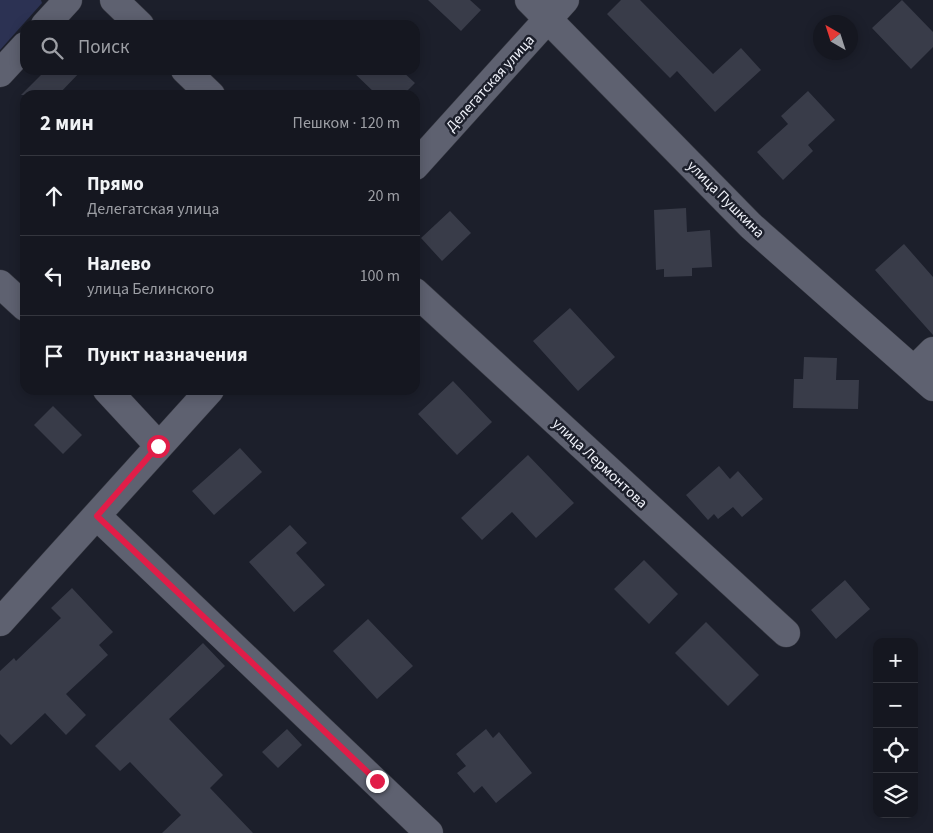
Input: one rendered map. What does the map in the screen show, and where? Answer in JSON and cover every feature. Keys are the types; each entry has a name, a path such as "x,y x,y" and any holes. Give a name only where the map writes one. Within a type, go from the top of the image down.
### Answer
{"street":[{"path":"50,20 68,0"},
{"path":"114,0 135,20"},
{"name":"улица Пушкина","path":"529,0 557,9 751,226 924,378"},
{"name":"Делегатская улица","path":"420,160 557,9"},
{"path":"0,72 20,51"},
{"path":"190,75 206,90"},
{"path":"0,284 20,302"},
{"name":"улица Лермонтова","path":"420,297 786,633"},
{"path":"924,378 933,351"},
{"path":"112,395 158,446"},
{"path":"0,622 205,395"},
{"path":"97,516 429,833"}],"shaded area":[{"path":"0,0 41,0 42,3 27,20 20,20 20,28 0,50"}],"building":[{"path":"428,0 470,0 481,10 461,31"},
{"path":"621,0 640,0 713,74 741,48 761,70 715,112 677,71 670,78 607,14"},
{"path":"902,0 933,32 933,47 911,69 872,28"},
{"path":"41,75 77,75 63,90 26,90"},
{"path":"356,75 406,75 415,83 408,90 372,90"},
{"path":"808,91 835,120 808,145 813,151 783,180 757,152 788,124 781,116"},
{"path":"686,208 687,232 710,230 712,267 692,268 692,276 664,277 664,269 656,270 654,210"},
{"path":"450,211 471,233 442,261 421,238"},
{"path":"904,244 933,277 933,335 875,270"},
{"path":"570,308 615,357 578,391 533,341"},
{"path":"804,357 837,358 836,380 859,380 858,409 793,408 794,379 803,379"},
{"path":"453,381 492,422 457,455 418,414"},
{"path":"53,406 82,435 63,454 34,425"},
{"path":"240,448 262,472 214,515 192,491"},
{"path":"528,455 574,503 536,538 512,512 482,540 461,518"},
{"path":"719,466 730,479 738,471 763,499 742,517 733,507 718,519 714,514 708,520 686,495"},
{"path":"290,525 307,543 296,553 325,585 294,612 249,562"},
{"path":"644,560 678,594 649,624 614,589"},
{"path":"845,580 870,609 836,639 811,610"},
{"path":"72,588 113,632 99,645 108,655 66,694 86,715 66,735 45,713 11,745 0,734 0,671 14,658 16,661 61,618 51,608"},
{"path":"368,619 413,666 377,699 333,651"},
{"path":"706,622 759,675 728,706 675,653"},
{"path":"203,643 225,666 169,719 223,775 210,788 253,833 162,833 181,815 130,762 120,771 95,746"},
{"path":"287,729 302,745 278,768 262,752"},
{"path":"486,729 493,738 499,732 532,773 496,803 482,786 474,793 457,773 466,766 456,754"}],"route":[{"path":"158,446 97,516 377,781"}]}
